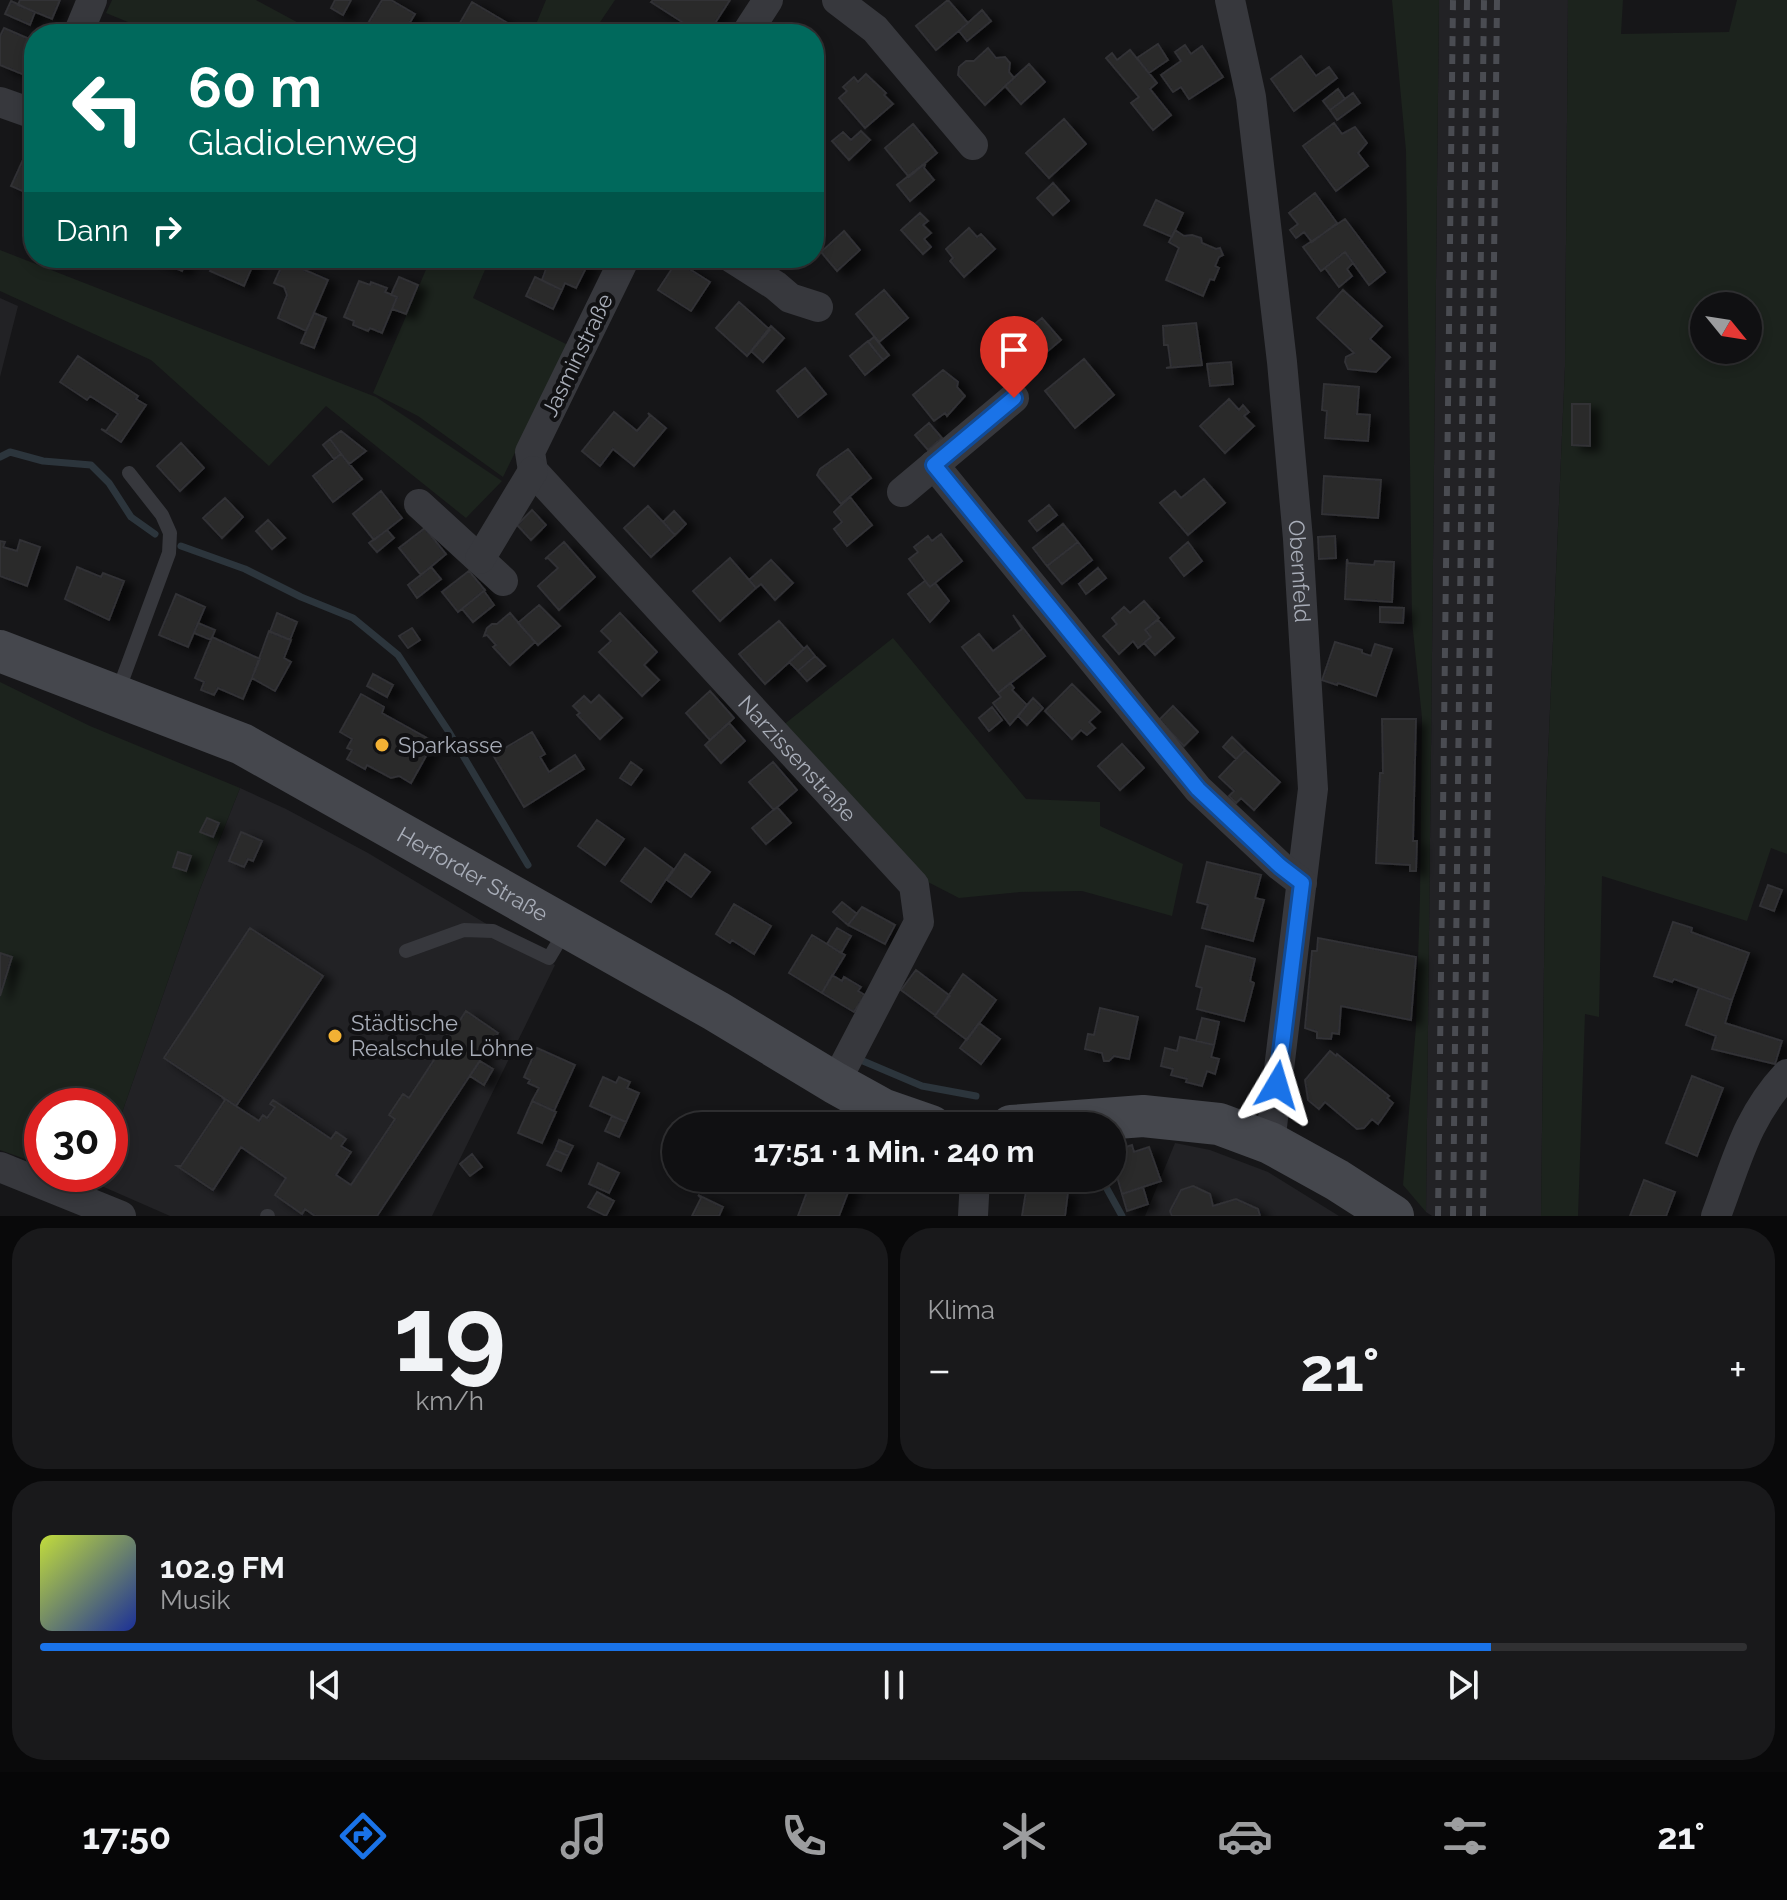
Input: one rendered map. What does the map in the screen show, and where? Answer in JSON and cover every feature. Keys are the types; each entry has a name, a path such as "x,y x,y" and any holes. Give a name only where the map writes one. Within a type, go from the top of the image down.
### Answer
{"main road":[{"name":"Herforder Straße","path":"0,651 242,744 891,1112"},
{"path":"1126,1117 1143,1116 1219,1124 1270,1143 1337,1180 1392,1216"}],"street":[{"path":"82,24 92,0"},
{"path":"752,24 768,0"},
{"path":"837,0 875,29 973,145"},
{"name":"Obernfeld","path":"1230,0 1251,97 1282,362 1298,539 1313,789 1270,1143"},
{"path":"0,102 24,110"},
{"name":"Jasminstraße","path":"531,461 620,268"},
{"path":"748,268 790,298 818,307"},
{"path":"902,492 1014,398"},
{"path":"480,559 531,461"},
{"name":"Narzissenstraße","path":"531,461 914,885 919,922 835,1083"},
{"path":"934,465 1198,789 1302,883"},
{"path":"419,504 503,581"},
{"path":"1716,1216 1743,1138 1770,1093 1787,1074"},
{"path":"0,1167 121,1216"},
{"path":"973,1216 974,1192"}],"lane":[{"path":"116,695 169,553 170,543 170,533 162,515 129,473"},
{"path":"406,951 464,930 493,931 549,958 567,927"}],"shaded area":[{"path":"112,0 256,0 300,24 133,24 106,13"},
{"path":"546,0 615,0 599,24 536,24"},
{"path":"1392,0 1439,0 1426,1212 1403,1185 1416,1026 1422,718 1412,621 1406,151"},
{"path":"1439,0 1568,0 1565,367 1546,802 1541,1216 1432,1216 1426,1212"},
{"path":"1568,0 1623,0 1621,34 1729,32 1737,0 1787,0 1787,854 1771,848 1747,921 1602,876 1599,1017 1585,1014 1578,1216 1541,1216 1546,802 1565,367"},
{"path":"0,250 24,259 24,268 46,268 376,397 502,481 466,518 326,406 269,466 151,360 0,291"},
{"path":"427,268 486,268 473,298 568,345 503,477 418,416 373,393"},
{"path":"0,298 18,306 0,377"},
{"path":"893,638 1026,799 1100,802 1100,826 1183,864 1172,916 1082,891 1020,892 959,898 926,881 782,726"},
{"path":"0,682 90,726 240,788 200,889 128,1095 128,1088 24,1088 24,1159 0,1150"},
{"name":"Städtische Realschule Löhne","path":"240,788 368,853 555,965 432,1216 170,1216 115,1192 128,1192 128,1095 200,889"},
{"path":"1175,1143 1210,1150 1268,1172 1339,1216 1145,1216"}],"building":[{"path":"20,0 60,0 52,19 18,5"},
{"path":"335,0 351,0 343,15 331,8"},
{"path":"382,0 391,0 415,14 409,24 368,24"},
{"path":"730,0 714,24 685,24 651,2"},
{"path":"948,0 968,23 936,50 916,26"},
{"path":"11,1 35,12 30,24 5,14"},
{"path":"472,2 509,24 459,24"},
{"path":"982,10 991,21 967,41 959,31"},
{"path":"4,28 24,37 24,75 0,65 0,36"},
{"path":"1158,44 1168,60 1149,73 1137,58"},
{"path":"1185,45 1191,54 1202,46 1223,77 1189,99 1181,87 1173,92 1161,75 1181,61 1175,52"},
{"path":"988,48 996,58 1005,57 1014,78 985,105 958,75 959,67 966,61 974,61"},
{"path":"1130,50 1157,83 1150,89 1171,115 1153,130 1131,103 1139,97 1106,58 1112,53 1117,60"},
{"path":"1301,56 1316,76 1329,67 1337,78 1294,111 1271,79"},
{"path":"1029,64 1045,82 1021,104 1005,86"},
{"path":"866,74 893,104 865,128 839,98 847,91 843,87 854,77 858,82"},
{"path":"1338,89 1345,99 1330,110 1323,101"},
{"path":"1353,93 1360,103 1337,120 1330,110"},
{"path":"1064,119 1086,144 1049,178 1026,153"},
{"path":"1334,123 1342,134 1355,127 1367,143 1358,153 1368,166 1336,191 1303,146"},
{"path":"913,124 937,153 909,177 885,148"},
{"path":"861,131 870,140 849,160 832,141 843,132 851,140"},
{"path":"24,157 24,192 11,186"},
{"path":"926,162 924,168 934,180 910,201 897,185"},
{"path":"1053,183 1069,201 1053,215 1037,198"},
{"path":"1315,193 1337,223 1312,242 1304,232 1296,238 1290,230 1298,224 1289,213"},
{"path":"1156,200 1183,213 1172,237 1144,225"},
{"path":"920,213 928,221 923,225 931,233 924,239 931,247 923,254 901,230"},
{"path":"1345,219 1385,272 1369,285 1345,252 1321,271 1303,247"},
{"path":"969,228 977,237 981,234 995,249 964,277 950,261 953,258 946,249"},
{"path":"1175,230 1184,236 1201,238 1202,243 1220,248 1223,255 1215,266 1219,268 1214,280 1210,279 1203,296 1166,280 1179,248 1169,242"},
{"path":"844,231 860,250 837,271 824,256 824,249"},
{"path":"1345,252 1353,263 1347,269 1352,276 1339,287 1325,268"},
{"path":"211,268 252,268 244,286 210,271"},
{"path":"281,268 300,268 328,280 306,331 278,318 287,295 284,287 274,283"},
{"path":"546,268 586,268 576,288 565,283 562,290 542,280"},
{"path":"672,268 688,268 710,282 691,311 658,290"},
{"path":"399,277 418,285 406,314 392,309 397,297 391,295"},
{"path":"535,277 562,290 553,309 526,296"},
{"path":"359,281 387,288 385,292 397,297 382,333 353,325 354,321 344,317"},
{"path":"884,290 908,318 879,342 856,314"},
{"path":"1343,290 1382,326 1370,339 1390,357 1376,372 1348,369 1346,357 1354,353 1317,318"},
{"path":"739,302 770,330 747,356 716,328"},
{"path":"314,313 326,318 314,348 301,343"},
{"path":"1042,318 1061,340 1029,367 1011,344"},
{"path":"1196,323 1202,365 1166,368 1171,367 1168,345 1164,345 1163,326"},
{"path":"771,326 784,338 763,362 751,351"},
{"path":"874,337 889,355 883,360 868,342"},
{"path":"868,341 883,360 865,375 850,356"},
{"path":"78,356 138,396 136,399 146,405 121,442 101,429 106,431 118,414 90,396 87,400 60,382"},
{"path":"1084,359 1114,395 1075,428 1045,391"},
{"path":"1231,362 1233,384 1210,386 1207,364"},
{"path":"805,368 826,394 798,417 777,391"},
{"path":"943,370 958,382 957,387 965,396 947,416 945,413 934,421 913,395"},
{"path":"1324,384 1359,387 1357,414 1370,415 1368,441 1325,438 1327,411 1322,410"},
{"path":"1229,399 1239,410 1243,405 1249,412 1244,416 1254,426 1225,453 1200,426"},
{"path":"1572,404 1590,404 1590,446 1572,445"},
{"path":"614,412 637,431 650,416 648,413 666,428 634,466 613,449 600,466 582,451"},
{"path":"929,423 942,438 928,450 915,435"},
{"path":"341,431 366,451 349,464 330,439"},
{"path":"330,439 341,454 334,459 323,445"},
{"path":"181,443 204,468 180,491 157,466"},
{"path":"848,449 871,478 841,504 817,475 820,469"},
{"path":"341,454 362,479 333,502 313,476"},
{"path":"1324,476 1381,480 1378,518 1322,514"},
{"path":"1204,479 1225,503 1188,535 1160,503 1175,491 1181,498"},
{"path":"381,491 402,518 374,540 353,514"},
{"path":"850,497 872,525 847,546 834,529 842,522 834,512"},
{"path":"225,498 243,517 222,538 203,518"},
{"path":"1049,505 1057,515 1037,531 1029,521"},
{"path":"648,506 675,535 651,557 624,528"},
{"path":"532,510 546,525 531,540 517,525"},
{"path":"674,511 686,524 675,535 663,522"},
{"path":"268,520 285,538 272,549 256,531"},
{"path":"1063,524 1078,542 1047,566 1033,548"},
{"path":"425,528 446,554 421,575 399,548"},
{"path":"387,530 394,538 377,552 369,543"},
{"path":"941,534 962,561 930,587 909,559 918,552 914,547 928,536 932,541"},
{"path":"1335,536 1336,558 1319,559 1318,537"},
{"path":"20,540 40,547 27,586 0,576 0,541 5,542 3,547 17,551"},
{"path":"564,542 595,577 559,610 538,586 558,568 548,558 545,559"},
{"path":"1078,542 1092,560 1062,584 1047,566"},
{"path":"1188,542 1202,561 1184,576 1170,558"},
{"path":"730,558 756,588 720,621 693,591"},
{"path":"1347,559 1348,563 1374,565 1375,561 1394,562 1392,602 1345,599"},
{"path":"771,560 793,583 775,600 761,584 756,588 749,580"},
{"path":"77,567 101,577 103,573 124,581 109,620 65,599"},
{"path":"431,567 441,579 417,598 408,585"},
{"path":"1098,568 1106,578 1086,594 1079,584"},
{"path":"469,571 485,590 458,612 442,592"},
{"path":"925,581 930,587 935,583 949,601 930,622 908,594"},
{"path":"484,591 494,605 473,622 462,609"},
{"path":"176,594 205,607 188,647 159,635"},
{"path":"1144,601 1159,618 1145,630 1151,637 1138,648 1133,641 1119,654 1103,636 1117,624 1112,618 1124,607 1130,613"},
{"path":"539,605 560,626 538,645 518,623"},
{"path":"1380,607 1404,608 1403,623 1380,622"},
{"path":"277,613 297,622 290,640 270,632"},
{"path":"510,613 535,642 510,665 493,647 496,645 487,635 484,636 487,628"},
{"path":"620,613 657,652 644,665 659,680 642,696 599,652 611,641 601,631"},
{"path":"1013,615 1045,656 998,693 962,647 979,634 993,651 1022,629"},
{"path":"1158,620 1174,638 1155,655 1144,643 1151,637 1145,630"},
{"path":"779,621 804,649 765,684 739,654"},
{"path":"198,623 215,630 211,640 194,633"},
{"path":"412,628 420,640 408,648 399,636"},
{"path":"269,631 291,640 284,658 291,662 275,691 252,678"},
{"path":"212,637 260,659 243,699 218,688 214,695 201,690 204,682 195,678"},
{"path":"1335,642 1371,656 1375,644 1392,649 1376,696 1322,680"},
{"path":"807,646 815,656 798,671 789,662"},
{"path":"815,656 825,666 807,681 798,671"},
{"path":"373,674 393,685 387,697 367,686"},
{"path":"1010,683 1014,688 1012,690 1027,705 1010,725 993,703 1001,697 998,693"},
{"path":"1072,684 1100,712 1089,722 1095,728 1087,735 1081,730 1072,739 1045,711"},
{"path":"710,691 734,718 710,740 686,713"},
{"path":"361,694 384,707 382,713 434,742 411,783 399,776 391,778 367,765 365,769 347,759 352,750 347,748 352,739 340,732"},
{"path":"599,695 622,718 600,739 577,715 580,713 573,706 584,696 591,703"},
{"path":"1033,698 1043,708 1027,725 1018,716"},
{"path":"1173,706 1198,732 1184,746 1159,720"},
{"path":"992,707 1002,720 989,731 979,718"},
{"path":"1382,719 1416,719 1413,841 1417,841 1416,871 1410,871 1410,865 1376,863 1380,773 1383,773"},
{"path":"729,723 745,741 721,763 705,745"},
{"path":"532,732 545,754 540,757 549,772 575,755 584,769 524,807 493,755"},
{"path":"1232,737 1245,750 1236,759 1223,747"},
{"path":"1122,744 1144,768 1120,790 1098,766"},
{"path":"1245,750 1280,782 1254,810 1241,798 1236,803 1229,796 1234,791 1219,777"},
{"path":"631,762 642,770 631,785 620,778"},
{"path":"773,762 797,790 774,810 749,782"},
{"path":"777,807 791,823 766,844 752,828"},
{"path":"207,818 219,823 213,837 200,832"},
{"path":"597,820 624,839 605,865 578,846"},
{"path":"241,832 262,841 253,861 248,859 244,867 229,861"},
{"path":"645,848 673,869 651,902 621,881"},
{"path":"178,852 191,856 186,871 173,867"},
{"path":"685,854 710,872 691,897 667,880"},
{"path":"1207,862 1261,875 1255,898 1264,900 1253,941 1202,928 1208,905 1197,902"},
{"path":"1768,885 1782,890 1774,911 1760,906"},
{"path":"842,902 857,914 848,925 833,912"},
{"path":"734,904 771,926 754,954 716,934"},
{"path":"862,907 895,925 885,944 848,925"},
{"path":"1673,922 1692,928 1691,932 1749,953 1732,1000 1674,979 1672,982 1654,976"},
{"path":"250,928 323,976 236,1106 164,1058"},
{"path":"837,928 851,936 841,953 827,944"},
{"path":"812,935 845,955 822,993 789,973"},
{"path":"1318,938 1416,957 1411,1020 1341,1006 1339,1034 1332,1033 1331,1039 1317,1038 1317,1032 1305,1028 1312,951 1317,951"},
{"path":"1206,946 1255,959 1250,981 1254,983 1244,1021 1197,1009 1202,988 1196,986"},
{"path":"0,953 12,957 0,996"},
{"path":"916,970 950,996 935,1015 901,990"},
{"path":"963,974 996,1000 967,1040 935,1016"},
{"path":"832,975 842,981 844,977 861,987 858,991 865,995 854,1012 822,993"},
{"path":"1699,988 1732,1000 1725,1023 1782,1041 1775,1064 1712,1049 1716,1036 1686,1025"},
{"path":"1100,1008 1138,1017 1129,1059 1114,1056 1104,1061 1102,1053 1085,1049 1088,1034 1094,1035"},
{"path":"466,1011 498,1033 377,1216 315,1216 305,1209 302,1214 275,1195 286,1178 241,1147 213,1190 177,1166 181,1166 225,1100 222,1097 259,1121 263,1115 267,1118 275,1107 270,1104 273,1100 331,1139 336,1132 346,1139 341,1146 351,1152 336,1175 351,1185 395,1119 389,1115 403,1094 409,1098"},
{"path":"1202,1018 1219,1022 1214,1045 1196,1041"},
{"path":"979,1023 1000,1039 981,1064 960,1048"},
{"path":"1180,1037 1214,1045 1211,1057 1219,1059 1215,1074 1207,1071 1202,1086 1171,1075 1173,1069 1161,1066 1165,1048 1177,1051"},
{"path":"537,1048 575,1065 554,1111 532,1101 539,1088 528,1083 530,1080 524,1077"},
{"path":"1330,1051 1389,1096 1387,1098 1393,1103 1378,1124 1372,1119 1364,1128 1357,1129 1325,1102 1319,1109 1308,1100 1305,1080"},
{"path":"480,1061 493,1069 484,1085 470,1076"},
{"path":"1692,1076 1723,1088 1697,1156 1666,1143"},
{"path":"603,1077 616,1083 619,1077 630,1082 627,1088 639,1093 626,1122 590,1106"},
{"path":"532,1101 556,1112 542,1143 518,1133"},
{"path":"612,1116 626,1122 619,1137 605,1131"},
{"path":"559,1140 573,1146 568,1156 555,1150"},
{"path":"1132,1145 1134,1152 1149,1147 1161,1181 1122,1194 1126,1192 1126,1147"},
{"path":"555,1150 568,1156 561,1171 547,1165"},
{"path":"472,1154 482,1167 470,1176 460,1164"},
{"path":"598,1163 619,1173 609,1193 589,1184"},
{"path":"1644,1180 1675,1192 1666,1216 1630,1216"},
{"path":"1193,1186 1210,1194 1213,1206 1236,1199 1258,1209 1260,1216 1172,1216 1170,1211 1181,1190"},
{"path":"1143,1187 1148,1204 1127,1211 1122,1194"},
{"path":"597,1192 614,1201 606,1216 588,1207"},
{"path":"807,1192 848,1192 839,1216 798,1216"},
{"path":"1026,1192 1068,1192 1065,1216 1022,1216"},
{"path":"698,1195 723,1207 719,1216 692,1216 701,1198"}],"waterway":[{"path":"0,457 10,452 43,461 91,465 109,483 131,517 155,534"},
{"path":"181,546 245,569 353,618 398,655 449,732 528,865"},
{"path":"863,1061 922,1086 976,1096"},
{"path":"1109,1192 1122,1216"}],"railway":[{"path":"1438,1216 1453,0"},
{"path":"1453,1216 1467,0"},
{"path":"1469,1216 1484,0"},
{"path":"1483,1216 1497,0"}],"place":[{"name":"Sparkasse","path":"382,745"},
{"name":"Städtische Realschule Löhne","path":"335,1036"}],"route":[{"path":"1014,398 934,465 1198,789 1302,883 1277,1085"}]}
